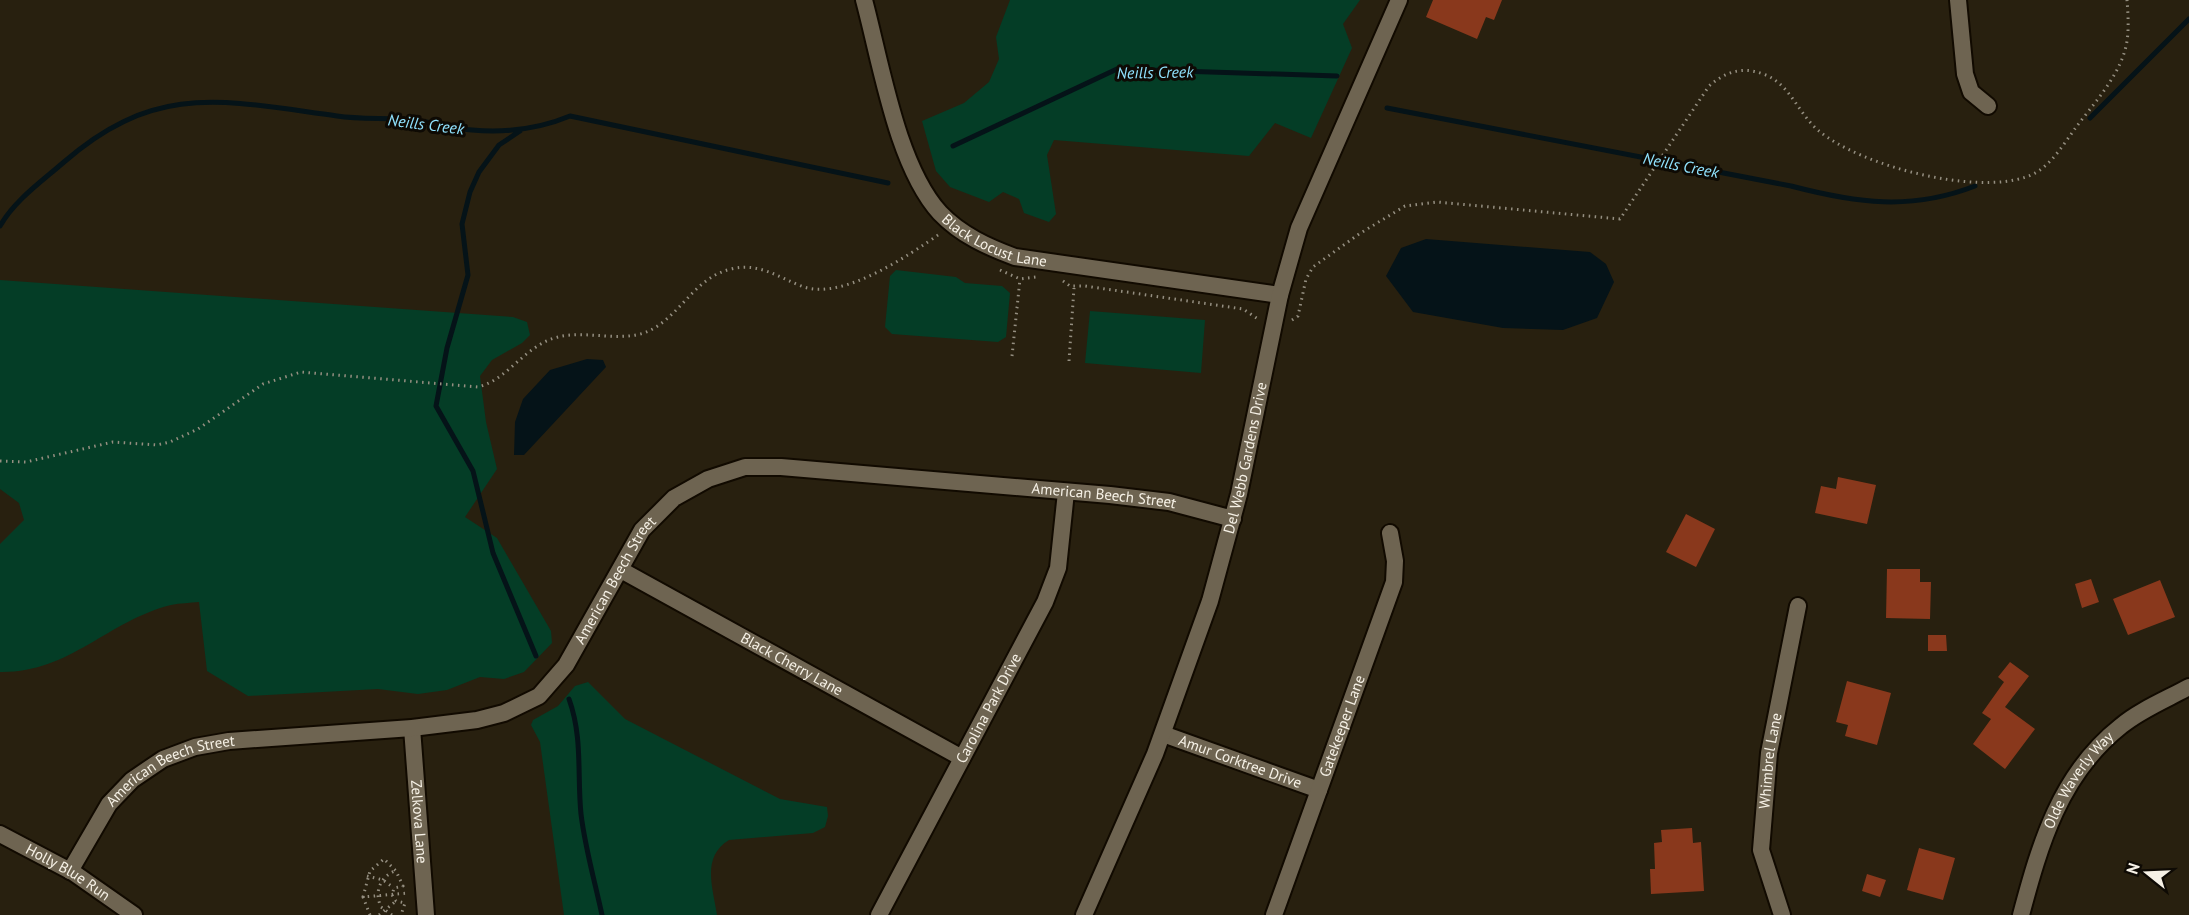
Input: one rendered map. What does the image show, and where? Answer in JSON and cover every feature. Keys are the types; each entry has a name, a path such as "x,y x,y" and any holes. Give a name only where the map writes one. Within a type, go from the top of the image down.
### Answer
{"street":[{"name":"Black Locust Lane","path":"864,0 907,160 925,195 942,215 964,234 1015,257 1280,295"},
{"name":"Del Webb Gardens Drive","path":"1084,915 1163,734 1200,632 1233,519 1280,295 1299,228 1399,0"},
{"path":"1958,0 1965,74 1971,92 1988,106"},
{"name":"American Beech Street","path":"70,871 109,804 132,780 163,759 195,747 228,741 412,728 477,720 504,712 539,696 566,666 642,530 674,498 708,479 745,467 781,467 1169,502 1233,519"},
{"name":"Carolina Park Drive","path":"879,915 1045,602 1058,568 1066,492"},
{"name":"Gatekeeper Lane","path":"1274,915 1394,582 1395,561 1390,533"},
{"name":"Black Cherry Lane","path":"621,570 962,758"},
{"name":"Whimbrel Lane","path":"1782,915 1761,849 1769,753 1798,606"},
{"name":"Olde Waverly Way","path":"2021,915 2035,864 2057,803 2089,757 2121,725 2189,687"},
{"name":"Zelkova Lane","path":"412,728 426,915"},
{"name":"Amur Corktree Drive","path":"1163,734 1319,790"},
{"name":"Holly Blue Run","path":"0,834 70,871 134,915"}],"path":[{"path":"1287,319 1293,320 1298,316 1306,279 1318,262 1405,206 1437,202 1620,219 1709,86 1720,76 1734,71 1762,73 1777,80 1817,130 1857,153 1932,177 1962,181 2012,181 2028,177 2053,158 2108,84 2127,43 2127,0"},
{"path":"0,460 26,462 113,442 157,445 170,442 198,429 263,384 288,374 315,372 470,387 491,382 536,346 555,337 648,332 665,321 701,285 729,269 751,267 764,269 804,287 823,289 885,268 941,233 950,240"},
{"path":"995,268 1020,279 1034,277"},
{"path":"1012,356 1017,326 1020,279"},
{"path":"1065,281 1074,287 1085,286 1243,309 1256,319 1262,318"},
{"path":"1069,361 1069,334 1074,287"},
{"path":"367,876 383,880 394,888 403,886 396,871 384,859 367,876 363,897 369,915"},
{"path":"392,915 381,907 378,896 383,880 396,871"},
{"path":"394,888 392,895 396,901 405,903 401,915"},
{"path":"363,897 410,893"},
{"path":"379,915 386,912 396,901"}],"green space":[{"path":"1010,0 1360,0 1343,24 1352,48 1311,138 1275,123 1249,156 1054,140 1047,155 1056,214 1049,222 1024,213 1019,199 1003,192 989,202 950,187 936,171 922,121 964,103 989,82 999,59 996,37"},
{"path":"896,270 956,277 965,283 1002,286 1010,293 1006,337 998,342 892,334 885,327 890,276"},
{"path":"0,280 513,317 527,322 530,335 522,343 492,360 480,376 486,422 497,469 465,517 497,538 551,631 552,643 524,672 504,679 480,677 447,690 418,694 378,689 248,696 207,671 199,602 171,605 148,613 47,664 25,670 0,672 0,544 24,520 19,503 0,489"},
{"path":"1090,311 1205,320 1201,373 1085,363"},
{"path":"588,682 625,719 780,799 827,807 828,816 825,827 813,833 729,840 720,847 712,864 711,874 717,915 564,915 540,742 531,725 533,720 558,706 575,686"}],"shaded area":[{"path":"1426,239 1590,252 1606,264 1614,282 1597,318 1563,330 1503,328 1413,312 1386,276 1401,248"},
{"path":"587,359 603,360 606,367 524,455 514,455 515,422 523,399 550,370"}],"building":[{"path":"1433,0 1502,0 1494,20 1486,17 1477,39 1426,17"},
{"path":"1838,477 1876,485 1867,524 1815,513 1821,486 1836,489"},
{"path":"1686,514 1715,529 1696,567 1666,552"},
{"path":"1887,569 1920,569 1920,582 1931,582 1930,619 1886,618"},
{"path":"2091,579 2099,602 2082,608 2075,584"},
{"path":"2160,580 2175,617 2128,635 2113,599"},
{"path":"1928,635 1946,635 1947,651 1928,651"},
{"path":"2010,662 2029,676 2005,707 2035,729 2005,769 1973,744 1991,719 1982,713 2004,682 1998,677"},
{"path":"1847,681 1891,693 1877,745 1845,736 1848,725 1836,722"},
{"path":"1692,828 1693,843 1701,842 1704,891 1651,894 1650,869 1655,869 1654,843 1662,842 1661,830"},
{"path":"1919,848 1955,858 1943,900 1907,890"},
{"path":"1867,874 1886,880 1880,897 1862,891"}],"waterway":[{"name":"Neills Creek","path":"2090,118 2189,19"},
{"name":"Neills Creek","path":"953,146 1117,69 1337,76"},
{"name":"Neills Creek","path":"0,226 29,192 98,136 130,119 162,108 193,103 260,105 347,117 409,120 485,131 535,127 570,116 888,183"},
{"name":"Neills Creek","path":"1387,108 1838,197 1883,202 1906,201 1928,199 1975,186"},
{"path":"520,131 499,145 479,172 470,192 462,224 468,275 447,348 436,406 473,471 493,553 536,656"},
{"path":"569,699 578,742 583,827 602,915"}]}
